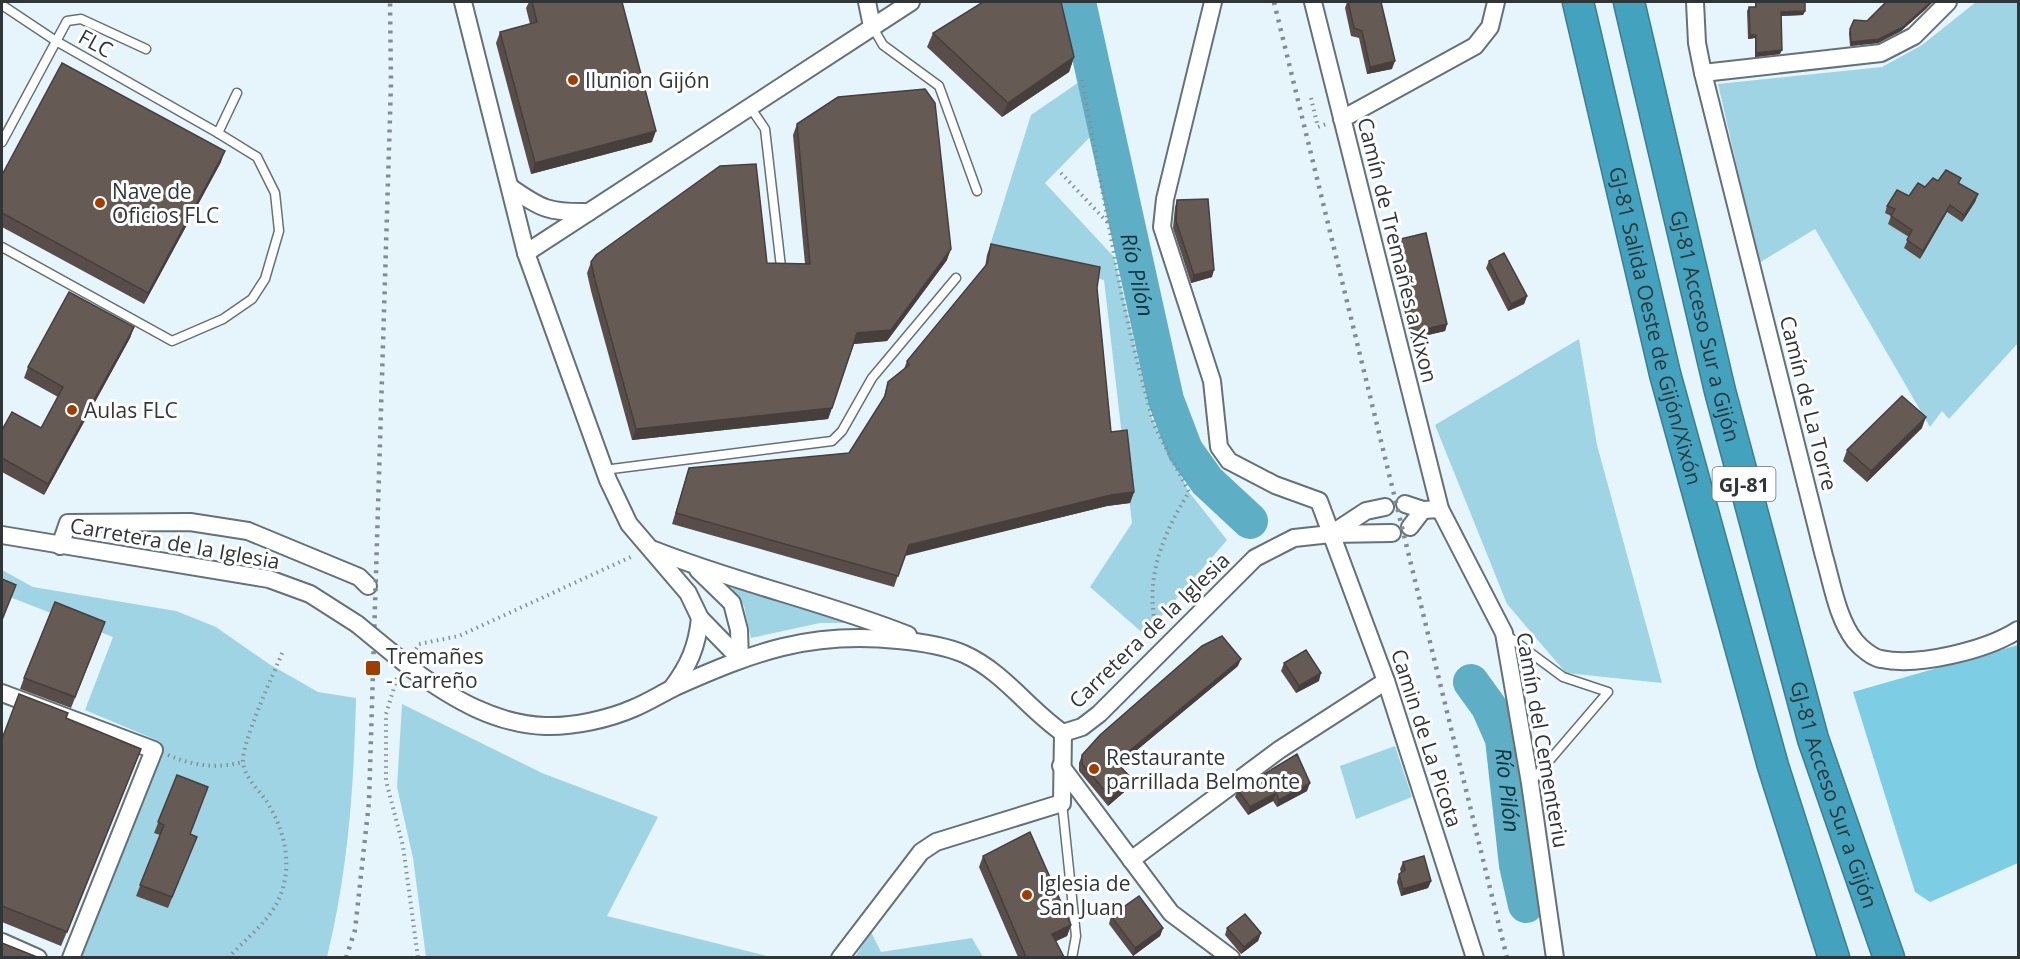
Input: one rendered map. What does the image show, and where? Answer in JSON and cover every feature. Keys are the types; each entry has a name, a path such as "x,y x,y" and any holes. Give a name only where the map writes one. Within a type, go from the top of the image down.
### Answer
{"highway":[{"name":"GJ-81 Salida Oeste de Gijón/Xixón","path":"1578,2 1665,374 1773,766 1834,957"},
{"name":"GJ-81 Acceso Sur a Gijón","path":"1629,2 1720,391 1813,739 1888,957"}],"street":[{"path":"463,2 526,253 604,470 629,524 688,593 700,618 740,659"},
{"path":"867,2 872,27"},
{"path":"526,253 911,2"},
{"name":"Camin de La Picota","path":"1213,2 1165,200 1162,227 1212,381 1219,447 1229,461 1275,485 1319,501 1386,681 1475,957"},
{"name":"Camín de Tremañes a Xixon","path":"1313,2 1440,509"},
{"path":"1342,119 1475,46 1490,27 1496,2"},
{"name":"Camín de La Torre","path":"1695,2 1697,43 1703,73 1824,556 1843,619 1856,642 1880,659 1914,661 1965,651 2019,630"},
{"path":"1703,73 1881,53 1914,36 1948,2"},
{"path":"510,187 533,203 558,213 590,212"},
{"path":"1405,504 1422,510 1440,509"},
{"name":"Carretera de la Iglesia","path":"1331,534 1366,511 1384,507"},
{"name":"Camín del Cementeriu","path":"1440,509 1504,633 1530,783 1555,957"},
{"path":"1410,527 1422,510"},
{"path":"60,546 68,523 190,522 248,531 359,577 368,586"},
{"name":"Carretera de la Iglesia","path":"2,536 268,579 310,594 357,624 450,696 480,711 515,722 546,726 593,720 633,708 740,659 775,647 808,641 864,637 928,643 963,654 997,672 1050,724 1063,733 1082,727 1099,714 1255,558 1294,538 1331,534 1392,533"},
{"path":"650,549 694,566 868,620 928,643"},
{"path":"694,566 732,603 739,630 740,659"},
{"path":"671,689 690,664 698,642 700,618"},
{"path":"1131,860 1279,750 1386,681"},
{"path":"2,693 153,750 71,957"},
{"path":"840,957 921,852 936,842 1062,803 1063,733"},
{"path":"1061,766 1171,913 1231,957"},
{"path":"2,942 38,957"}],"lane":[{"path":"2,5 56,41 67,21 81,19 146,49"},
{"path":"872,27 883,45 939,86 977,191"},
{"name":"FLC","path":"2,142 56,41 218,132 257,157 275,193 279,231 265,279 252,300 224,319 172,341 2,247"},
{"path":"218,132 237,93"},
{"path":"750,107 765,129 781,267"},
{"path":"604,470 832,441 842,431 872,378 956,278"},
{"path":"1504,633 1563,677 1608,692 1530,783"},
{"path":"1062,803 1076,936 1072,957"}],"path":[{"path":"1082,80 1121,292 1154,425 1189,492 1162,539 1154,576 1153,613 1156,627"},
{"path":"1061,174 1108,224"},
{"path":"228,957 270,914 281,894 285,876 284,837 267,802 248,776 243,762 251,731 283,651"},
{"path":"153,750 203,766 223,767 243,762"}],"shaded area":[{"path":"1976,2 2018,2 2018,343 1949,419 1942,411 1930,427 1815,229 1759,263 1718,84 1882,67 1922,45"},
{"path":"1082,80 1091,136 1045,183 1114,257 1152,418 1189,492 1227,540 1145,635 1090,587 1132,523 1104,280 987,255 1031,115"},
{"path":"1579,339 1597,445 1662,683 1566,673 1507,604 1435,425"},
{"path":"2,570 33,587 176,611 216,627 269,664 318,692 356,698 349,829 340,893 327,957 76,957 161,742 85,710 113,637 2,594"},
{"path":"734,587 854,620 852,623 820,623 751,638 744,606 732,589"},
{"path":"2018,645 2018,863 1930,902 1915,892 1853,692"},
{"path":"402,704 542,773 658,817 607,916 771,957 426,957 413,858 397,787"},
{"path":"1395,746 1412,797 1356,819 1340,766"},
{"path":"871,932 881,952 972,938 983,957 855,957"}],"building":[{"path":"532,2 622,2 656,131 535,163 500,32 537,22"},
{"path":"983,2 1061,2 1074,57 1008,103 933,33"},
{"path":"1348,2 1381,2 1395,61 1370,67 1362,31 1354,28"},
{"path":"1756,2 1805,2 1805,11 1781,12 1782,50 1756,53 1756,35 1750,35 1749,7 1756,7"},
{"path":"1886,2 1931,2 1903,27 1879,39 1851,42 1850,29 1854,20 1867,21"},
{"name":"Nave de Oficios FLC","path":"62,63 225,151 148,293 2,213 2,175"},
{"path":"925,89 935,103 951,249 891,330 857,333 832,408 636,429 595,280 591,262 596,255 720,166 756,164 767,263 810,264 797,124 838,97"},
{"path":"1946,170 1961,178 1958,183 1978,194 1964,215 1950,205 1923,251 1907,240 1912,230 1891,216 1895,209 1887,206 1897,190 1909,196 1918,183 1925,187 1933,178 1938,181"},
{"path":"1208,199 1214,270 1194,275 1176,221 1177,200"},
{"path":"1426,233 1447,324 1414,332 1392,241"},
{"path":"991,244 1100,267 1097,288 1111,432 1127,430 1134,492 1111,495 909,545 898,576 676,513 689,468 849,453 885,396 888,382 909,365 907,361 987,264"},
{"path":"1504,253 1527,296 1511,304 1489,261"},
{"name":"Aulas FLC","path":"69,292 134,327 48,484 2,458 2,430 12,412 41,428 63,387 28,367"},
{"path":"1902,396 1926,417 1871,471 1847,450"},
{"path":"2,579 16,585 2,620"},
{"path":"55,602 105,622 75,697 24,678"},
{"path":"1222,636 1241,659 1116,762 1132,779 1111,798 1082,764 1082,755 1100,735 1202,646"},
{"path":"1306,650 1321,673 1299,686 1284,663"},
{"path":"19,694 68,713 66,718 141,749 67,932 2,906 2,739"},
{"path":"1297,754 1310,783 1279,800 1276,793 1250,807 1238,790"},
{"path":"177,775 208,787 190,834 197,837 172,897 140,885 164,825 158,822"},
{"path":"1030,832 1071,925 1052,934 1064,957 1026,957 983,856"},
{"path":"1424,856 1431,881 1403,889 1399,874 1405,870 1403,862"},
{"path":"1139,896 1163,928 1135,948 1111,916"},
{"path":"1245,914 1261,933 1244,947 1227,928"},
{"path":"2,943 37,957 2,957"}],"waterway":[{"name":"Río Pilón","path":"1078,2 1166,400 1185,450 1207,481 1250,521"},
{"name":"Río Pilón","path":"1471,682 1489,707 1503,739 1517,865 1526,905"}],"railway":[{"path":"346,958 355,930 369,802 391,83 390,2"},
{"path":"1274,2 1507,958"}],"place":[{"name":"Ilunion Gijón","path":"573,80"},
{"name":"Nave de Oficios FLC","path":"100,203"},
{"name":"Aulas FLC","path":"72,410"},
{"name":"Tremañes - Carreño","path":"373,668"},
{"name":"Restaurante parrillada Belmonte","path":"1094,769"},
{"name":"Iglesia de San Juan","path":"1027,895"}]}
